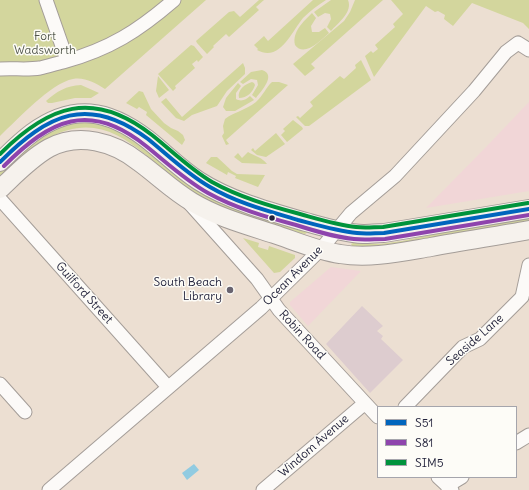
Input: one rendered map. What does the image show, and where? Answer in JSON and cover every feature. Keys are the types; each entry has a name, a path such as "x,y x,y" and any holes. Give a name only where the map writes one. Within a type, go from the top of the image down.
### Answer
{"main road":[{"path":"0,162 30,134 48,122 64,116 87,113 105,116 127,126 190,174 212,188 271,211 327,228 362,234 384,233 529,209"},
{"path":"0,189 30,162 49,148 63,142 86,140 108,144 123,151 182,196 202,208 230,219 340,254 382,254 529,230"}],"street":[{"path":"46,0 67,60"},
{"path":"0,69 39,68 104,48 124,38 150,20 174,0"},
{"name":"Ocean Avenue","path":"49,490 261,308 321,249 351,213 396,176 474,91 506,52 518,43 529,50"},
{"name":"Robin Road","path":"182,196 257,279 279,310 377,416"},
{"name":"Guilford Street","path":"0,199 168,387"},
{"name":"Seaside Lane","path":"406,406 463,346 480,339 522,297 529,265"},
{"path":"0,384 25,412"},
{"name":"Windom Avenue","path":"263,490 365,403"},
{"path":"517,442 529,435"},
{"path":"446,484 460,478"}],"shaded area":[{"path":"529,102 529,191 426,208 486,147"},
{"path":"331,267 361,271 308,326 290,305 290,302"},
{"path":"362,306 383,326 377,331 383,336 381,339 403,360 370,393 326,344"}],"green space":[{"name":"Fort Wadsworth","path":"0,0 206,0 105,89 82,79 73,79 64,82 55,87 35,103 0,136"},
{"path":"259,0 264,0 256,7 259,10 229,37 226,34 207,54 197,43 196,41 229,12 234,11 240,17"},
{"path":"313,0 326,0 303,18 290,37 279,49 265,53 257,50 258,49 254,45 264,36 268,41"},
{"path":"331,0 348,0 349,4 347,13 331,31 327,27 331,19 330,14 325,13 318,17 314,12"},
{"path":"355,0 383,0 311,64 315,68 305,76 293,64 344,21"},
{"path":"391,0 529,0 529,29 523,23 472,3 453,26 444,19 445,15 438,11 435,12 426,6 374,77 365,56 371,51 373,53 378,49 375,45 395,27 393,24 403,14"},
{"path":"312,13 316,18 311,26 312,32 319,32 325,28 329,33 308,49 299,49 295,45 295,36 302,24"},
{"path":"191,45 194,46 203,57 198,62 197,60 192,64 195,68 175,86 176,88 173,91 158,74"},
{"path":"361,60 371,80 309,126 305,126 296,117 298,116 300,118 313,106 310,102 340,76 344,79 356,68 355,65"},
{"path":"243,63 245,74 227,91 217,106 192,115 184,121 176,118 161,102 166,98 182,117"},
{"path":"262,70 266,72 268,79 256,98 252,95 258,85 257,80 251,79 243,84 240,82 251,72"},
{"path":"158,76 169,90 159,98 156,91"},
{"path":"252,82 255,85 253,90 247,96 239,98 240,90"},
{"path":"272,82 279,82 288,85 226,140 229,144 226,145 222,136 224,133 223,126 225,119 256,102"},
{"path":"238,83 241,86 236,93 236,99 243,100 250,96 254,100 235,111 226,111 223,107 226,98"},
{"path":"81,85 99,93 91,98 75,98 52,103 48,103 46,101 54,94 62,90"},
{"path":"139,91 143,92 151,109 164,123 183,135 185,140 182,145 146,115 147,112 139,107 137,109 126,103"},
{"path":"89,120 138,137 308,232 305,234 299,233 249,217 212,202 181,184 129,142 111,133 92,128 71,129 47,139 0,180 0,168 46,130"},
{"path":"293,120 303,129 287,142 281,135 285,131 283,129"},
{"path":"276,133 285,144 266,157 257,155 251,150 253,148 255,151"},
{"path":"248,152 267,164 242,163 234,157 238,153 242,158"},
{"path":"211,157 217,157 237,174 265,175 258,187 235,178 236,176 228,172 227,175 206,163"},
{"path":"529,214 529,223 388,247 352,246 351,244 380,244 402,241 430,235 446,229"},
{"path":"243,238 259,243 258,247 268,250 269,246 295,255 295,258 280,272 274,273"}],"water":[{"path":"194,464 199,470 187,480 182,473"}],"transit line":[{"name":"SIM5","path":"0,154 18,137 36,124 54,114 72,109 91,108 110,112 131,121 152,135 196,171 222,187 244,197 335,223 359,227 383,227 528,203"},
{"name":"S51","path":"0,162 18,145 35,132 52,122 70,116 87,114 106,117 126,125 148,139 178,164 220,193 275,213 335,229 360,233 384,233 529,209"},
{"name":"S81","path":"4,166 21,150 54,127 71,122 88,120 106,123 125,132 146,146 191,182 218,198 240,208 317,232 347,238 385,239 529,215"}],"place":[{"name":"South Beach Library","path":"230,290"}]}
